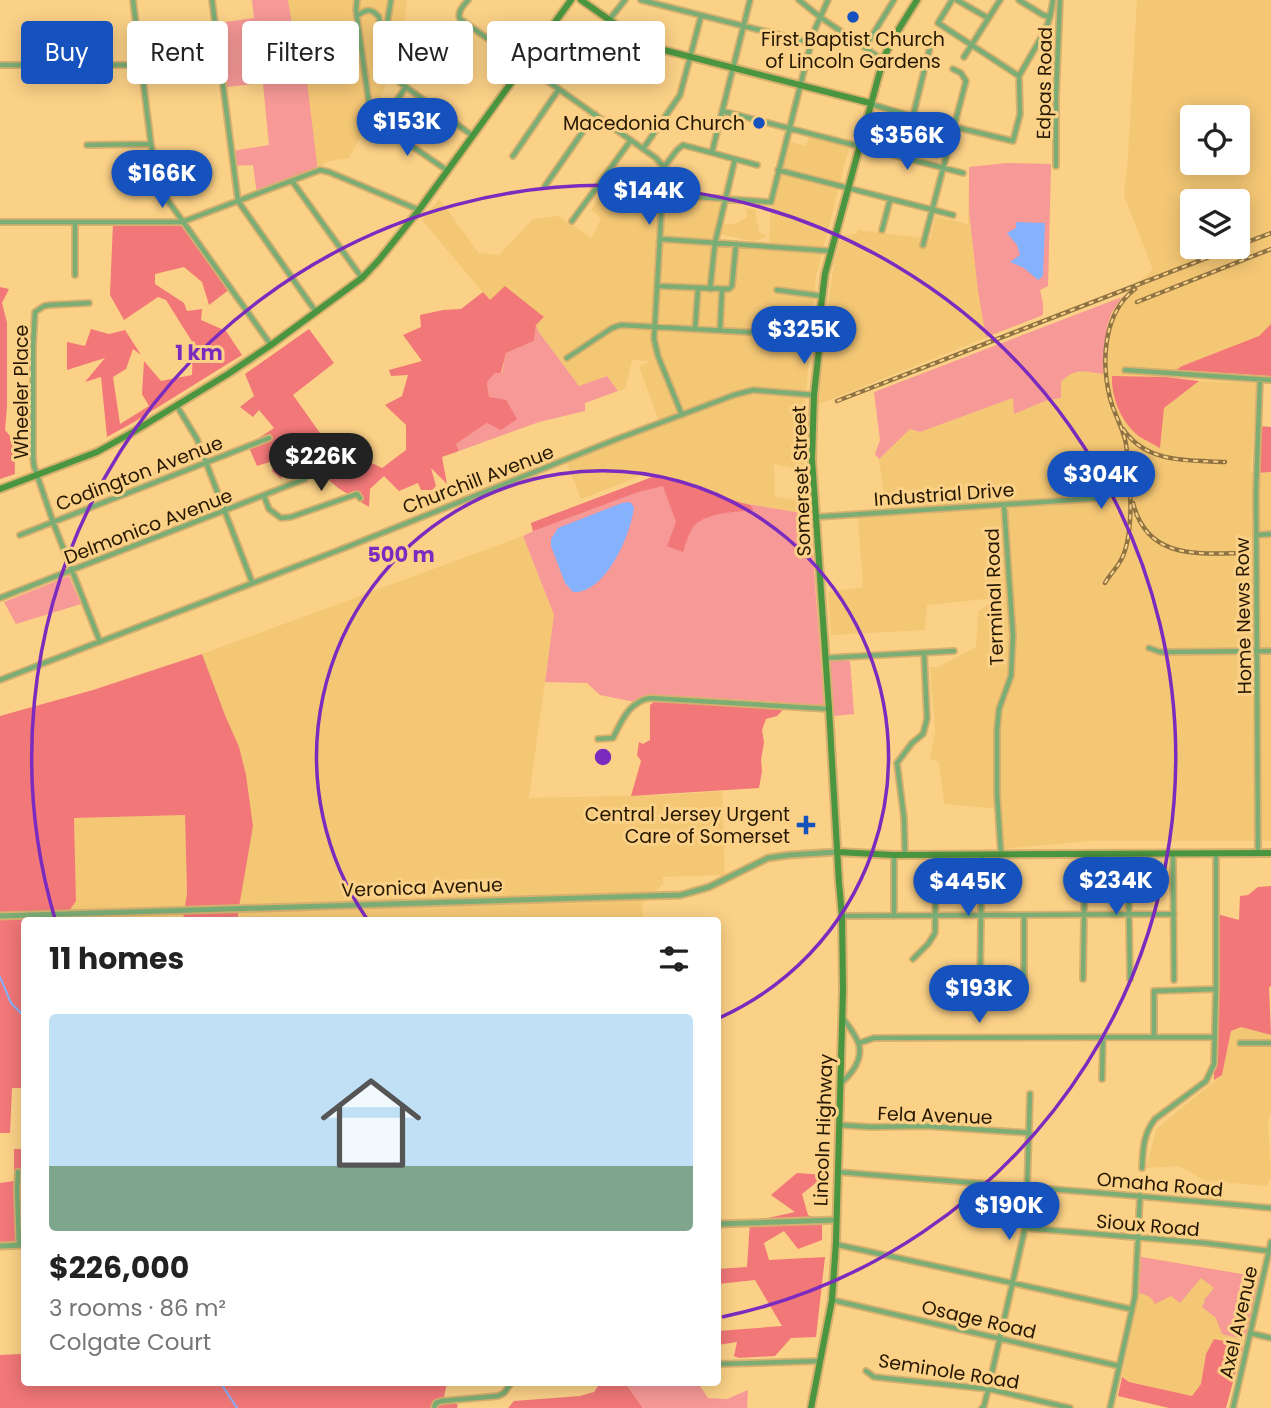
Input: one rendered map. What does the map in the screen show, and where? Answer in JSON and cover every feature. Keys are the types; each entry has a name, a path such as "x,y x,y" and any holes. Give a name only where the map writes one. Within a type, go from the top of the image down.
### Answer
{"main road":[{"path":"555,21 570,0"},
{"path":"581,0 639,40 660,49 870,103"},
{"name":"Somerset Street","path":"837,852 812,459 822,296 847,188 883,60 917,0"},
{"path":"0,489 97,452 177,406 271,345 362,278 419,210 510,84"},
{"path":"837,852 894,855 1271,853"},
{"name":"Lincoln Highway","path":"811,1408 832,1300 836,1241 842,1016 842,916 837,852"}],"street":[{"path":"133,0 136,21"},
{"path":"212,0 238,201 316,312"},
{"path":"357,0 370,111 381,125 448,171"},
{"path":"388,21 391,0"},
{"path":"468,0 460,10 459,17 487,38"},
{"path":"609,20 625,0"},
{"path":"641,0 660,2 701,16 811,43"},
{"path":"712,152 750,0"},
{"path":"799,0 883,60"},
{"path":"624,192 771,202 811,43 828,0"},
{"path":"865,47 894,0"},
{"path":"988,19 955,0 938,23 1019,76"},
{"path":"964,57 1000,0"},
{"path":"1019,0 1050,18"},
{"path":"870,103 1013,141 1020,114 1019,76 1050,18 1053,0"},
{"name":"Edpas Road","path":"1056,166 1060,0"},
{"path":"357,16 369,10 379,17 379,21"},
{"path":"643,149 678,100 701,16"},
{"path":"913,116 930,47"},
{"path":"0,65 127,65"},
{"path":"923,246 966,79 953,69"},
{"path":"144,84 159,188 271,345"},
{"path":"400,84 473,135"},
{"path":"552,84 664,167 655,345 682,415"},
{"path":"381,125 405,88"},
{"path":"513,156 559,89"},
{"path":"722,111 963,173"},
{"path":"545,186 595,114"},
{"path":"572,221 631,140"},
{"path":"87,145 151,144"},
{"path":"664,167 683,145 757,165"},
{"path":"710,289 715,243 735,159"},
{"path":"0,222 182,222 320,170 419,210"},
{"path":"778,170 953,215"},
{"path":"292,181 362,278"},
{"path":"882,230 890,200"},
{"path":"75,223 75,275"},
{"path":"660,239 831,251"},
{"path":"657,286 729,289 732,286 736,244"},
{"path":"695,329 698,288"},
{"path":"720,330 722,289"},
{"path":"777,290 822,296"},
{"name":"Wheeler Place","path":"89,303 50,305 36,312 33,346 33,458 53,522 100,642"},
{"path":"567,358 612,328 621,326 720,330 820,340"},
{"path":"1125,370 1271,380"},
{"name":"Home News Row","path":"1258,853 1256,491 1260,380"},
{"name":"Churchill Avenue","path":"0,680 745,391 814,395"},
{"path":"177,406 192,430 253,582"},
{"name":"Codington Avenue","path":"20,535 270,438"},
{"name":"Delmonico Avenue","path":"0,598 305,479"},
{"name":"Industrial Drive","path":"816,517 1102,498 1114,492"},
{"path":"264,496 269,509 281,518 357,494 360,498"},
{"name":"Terminal Road","path":"1001,854 997,730 999,709 1011,676 1013,636 1004,505"},
{"path":"1256,535 1271,534"},
{"path":"1149,648 1160,652 1271,651"},
{"path":"826,658 954,651"},
{"path":"905,855 904,818 897,763 912,743 923,734 928,719 924,653"},
{"path":"598,739 613,738 629,708 650,698 829,709"},
{"name":"Veronica Avenue","path":"0,916 681,895 709,887 768,858 837,852"},
{"path":"1128,853 1130,979"},
{"path":"1173,853 1174,980"},
{"path":"1142,1168 1144,1143 1150,1126 1155,1119 1200,1085 1211,1073 1214,1064 1216,853"},
{"path":"980,982 982,854"},
{"path":"1083,979 1085,854"},
{"path":"894,855 894,916"},
{"path":"913,959 935,934 936,855"},
{"path":"842,916 1174,914"},
{"path":"1024,915 1024,983"},
{"path":"1154,1037 1154,990 1216,989"},
{"path":"840,1084 847,1079 860,1055 859,1043 842,1016"},
{"path":"1102,1079 1103,1037"},
{"path":"859,1043 874,1038 1215,1037"},
{"path":"1240,1043 1271,1043"},
{"path":"982,1408 989,1389 1025,1228 1030,1094"},
{"name":"Fela Avenue","path":"839,1125 926,1126 1030,1133"},
{"path":"18,1172 21,1234"},
{"name":"Omaha Road","path":"838,1172 1140,1195 1271,1208"},
{"path":"1110,1408 1135,1296 1140,1195"},
{"path":"721,1224 836,1220"},
{"name":"Sioux Road","path":"1025,1228 1269,1251"},
{"path":"836,1241 839,1245 1132,1309"},
{"name":"Axel Avenue","path":"1233,1408 1271,1242"},
{"path":"0,1246 21,1245"},
{"name":"Osage Road","path":"832,1300 1119,1366"},
{"path":"1250,1333 1271,1338"},
{"path":"721,1364 821,1361"},
{"name":"Seminole Road","path":"866,1371 874,1377 989,1389 1070,1408"},
{"path":"434,1408 442,1401 498,1396 509,1386"}],"shaded area":[{"path":"252,0 407,0 404,21 373,21 373,84 386,84 349,158 325,162 318,172 269,145 263,84 359,84 359,21 242,21 242,84 254,84 227,87 228,22 254,18"},
{"path":"252,0 288,0 292,21 242,21 242,84 254,84 227,87 228,22 254,18"},
{"path":"1137,0 1271,0 1271,324 1259,336 1182,366 1166,377 1112,376 1122,416 1137,435 1160,448 1164,408 1199,381 1257,383 1251,472 1271,473 1271,841 1090,841 1003,849 1001,809 944,804 939,762 930,759 935,732 930,667 938,667 976,647 978,612 995,598 927,605 925,630 831,635 828,592 863,587 858,518 886,508 879,459 910,429 920,432 1014,398 1015,414 1045,401 1061,398 1061,382 1076,371 1103,374 1107,326 1112,312 1122,297 1153,270 1124,196"},
{"path":"263,84 307,84 318,172 257,194 253,165 233,166 232,151 269,145"},
{"path":"809,134 850,144 816,277 803,427 804,470 774,464 775,497 806,501 807,514 742,503 650,472 581,499 566,461 660,424 639,366 650,361 632,360 625,389 618,391 607,376 579,386 538,331 536,325 544,318 489,300 422,220 439,199 479,253 499,255 533,219 558,216 592,238 601,218 591,210 602,193 725,201 720,225 738,223 747,217 746,208 755,210 759,232 767,236 754,241 718,234 716,242 769,246 771,201 785,140 806,146"},
{"path":"1008,163 1051,164 1048,286 1040,290 1043,315 817,405 834,263 844,235 857,234 858,230 930,239 936,216 968,224 969,167"},
{"path":"1008,163 1051,164 1048,286 1040,290 1043,315 986,337 969,211 969,167"},
{"path":"182,222 230,289 209,305 202,282 184,267 155,274 155,284 184,303 187,311 202,309 201,320 226,331 242,355 107,437 101,377 85,382 105,358 67,370 67,342 85,346 91,329 109,334 125,330 141,355 133,349 126,369 113,377 120,424 149,406 142,394 144,361 161,381 192,375 193,343 166,300 158,297 124,320 110,295 113,223"},
{"path":"505,286 544,317 536,325 534,341 506,353 501,373 495,373 487,382 489,397 506,400 517,419 501,430 487,423 456,444 459,451 442,457 447,484 431,468 436,486 432,490 421,490 418,483 399,491 384,476 370,489 369,507 338,488 307,461 286,463 281,479 272,471 276,460 257,466 248,445 274,428 259,410 253,417 240,407 254,396 245,374 309,329 334,363 293,395 325,440 382,468 406,450 406,425 385,405 402,396 408,375 391,376 389,370 422,361 403,335 421,327 420,315 461,309 483,292 490,300"},
{"path":"0,287 9,289 2,303 7,323 5,430 14,441 15,474 0,479"},
{"path":"1122,297 1107,326 1103,374 1071,374 1061,382 1061,398 1045,401 1014,414 1013,398 920,432 910,429 879,459 875,454 880,440 874,392"},
{"path":"1271,324 1271,376 1176,370 1259,336"},
{"path":"536,325 579,386 607,376 618,391 585,403 585,411 539,422 459,451 456,444 487,423 487,382 495,372 502,373 506,353 534,341"},
{"path":"1112,376 1199,381 1164,408 1160,448 1140,437 1123,418 1113,393"},
{"path":"1259,426 1271,427 1271,472 1257,473"},
{"path":"655,476 742,503 807,514 810,517 824,705 649,694 635,702 600,695 587,683 545,682 554,615 523,536 533,531 531,523"},
{"path":"655,476 750,505 754,510 722,513 699,521 690,532 683,552 667,546 676,522 663,486 638,492 533,531 531,523"},
{"path":"523,536 554,615 529,798 722,791 725,875 663,877 663,884 642,904 643,917 238,917 239,747 202,654"},
{"path":"69,576 81,604 16,624 4,602"},
{"path":"202,654 239,747 253,826 238,917 183,917 187,893 185,815 74,818 76,901 67,917 21,917 21,1088 12,1088 10,1133 0,1133 0,716 93,690"},
{"path":"830,660 850,661 854,714 834,716"},
{"path":"656,700 778,707 782,711 777,716 766,719 762,730 764,742 759,788 631,796 641,761 637,755 639,742 643,744 650,740 650,705"},
{"path":"185,815 187,908 184,917 67,917 76,901 74,818"},
{"path":"1271,886 1271,1035 1241,1027 1231,1031 1222,1075 1214,1080 1217,914 1239,920 1240,896 1248,895 1258,887"},
{"path":"1241,1027 1271,1035 1271,1112 1268,1121 1271,1176 1267,1186 1205,1181 1179,1166 1146,1168 1156,1129 1222,1075 1231,1031"},
{"path":"14,1149 21,1149 20,1244 0,1245 0,1183 14,1181"},
{"path":"797,1173 826,1175 802,1194 808,1215 822,1222 822,1240 798,1249 784,1231 764,1243 769,1260 825,1257 816,1337 791,1338 775,1356 739,1358 734,1356 737,1342 721,1345 721,1331 782,1326 755,1280 721,1284 721,1269 747,1267 750,1222 795,1212 771,1195"},
{"path":"1141,1257 1259,1277 1243,1345 1214,1340 1206,1354 1201,1384 1192,1396 1129,1382 1122,1377 1139,1293"},
{"path":"1141,1257 1259,1277 1246,1337 1242,1339 1222,1334 1216,1318 1202,1307 1214,1288 1201,1278 1180,1303 1171,1296 1155,1304 1148,1296 1139,1293"},
{"path":"1214,1339 1243,1345 1226,1408 1169,1408 1118,1396 1122,1377 1129,1382 1192,1396 1201,1384 1206,1354"},
{"path":"21,1354 21,1386 446,1386 444,1397 458,1405 457,1408 0,1408 0,1355"},
{"path":"598,1386 627,1386 643,1408 508,1408 514,1401 580,1396 594,1392"},
{"path":"627,1386 700,1386 708,1398 727,1399 748,1390 747,1408 643,1408"}],"water":[{"path":"1016,222 1045,223 1043,276 1038,280 1024,268 1010,262 1020,255 1017,245 1007,233 1016,228"},
{"path":"630,502 634,507 632,518 615,560 596,583 585,590 573,592 565,583 551,546 551,539 558,528"}],"waterway":[{"path":"0,977 11,1003 21,1013"},
{"path":"223,1386 237,1408"}],"railway":[{"path":"1250,241 1271,233"},
{"path":"1137,302 1271,249"},
{"path":"837,401 1204,259"},
{"path":"1105,583 1121,560 1127,544 1130,501 1126,444 1107,384 1107,339 1116,311 1135,289"},
{"path":"1123,429 1144,449 1156,454 1183,460 1225,462"},
{"path":"1133,503 1149,534 1161,543 1190,552 1240,553"}],"place":[{"name":"First Baptist Church of Lincoln Gardens","path":"853,17"},
{"name":"Macedonia Church","path":"759,123"},
{"name":"Central Jersey Urgent Care of Somerset","path":"806,825"}]}
